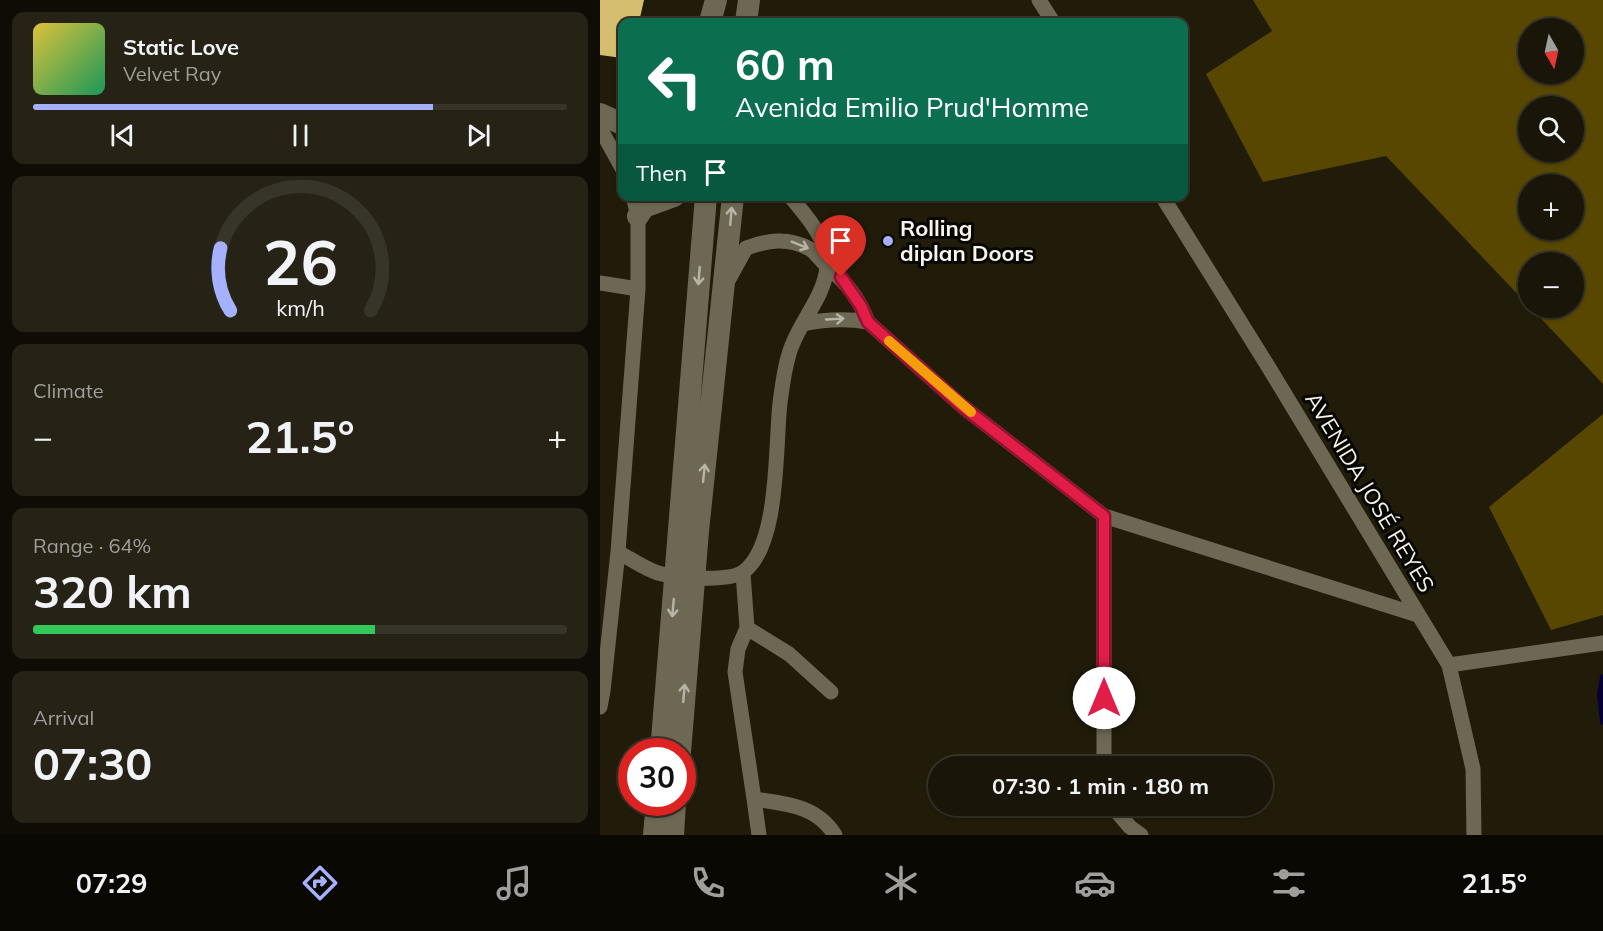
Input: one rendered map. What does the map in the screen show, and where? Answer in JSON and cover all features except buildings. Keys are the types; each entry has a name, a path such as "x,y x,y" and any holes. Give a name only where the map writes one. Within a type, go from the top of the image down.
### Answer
{"main road":[{"path":"711,18 716,0"},
{"path":"720,18 722,0"},
{"path":"747,18 749,0"},
{"path":"600,107 618,105"},
{"path":"600,114 618,122"},
{"path":"636,206 644,207 660,201"},
{"path":"692,201 703,227"},
{"path":"681,738 706,201"},
{"path":"663,738 689,530 725,287 733,201"},
{"path":"654,835 656,816"},
{"path":"673,835 674,816"}],"street":[{"path":"1039,0 1050,18"},
{"path":"600,128 618,161"},
{"path":"618,552 658,573 712,579 743,573 762,549 770,521 780,404 789,353 823,284 827,266 824,248 816,230 794,201"},
{"name":"AVENIDA JOSÉ REYES","path":"1165,201 1449,665 1473,769 1474,835"},
{"path":"600,707 618,552 638,289 636,206"},
{"path":"725,287 746,248 767,241 790,241 811,250 841,277 852,291 868,322 962,406 1104,516 1418,615"},
{"path":"600,284 638,289"},
{"path":"803,324 847,319 868,322"},
{"path":"1104,516 1104,756"},
{"path":"743,573 747,628 738,649 735,672 759,835"},
{"path":"747,628 789,654 831,692"},
{"path":"1449,665 1603,643"},
{"path":"754,799 786,804 818,814 835,835"},
{"path":"1121,816 1141,835"}],"shaded area":[{"path":"1253,0 1603,0 1603,384 1540,318 1584,318 1584,252 1518,252 1518,295 1386,156 1263,182 1206,74 1272,31"},
{"path":"1603,414 1603,615 1551,630 1489,507"}],"waterway":[{"path":"1603,677 1600,695 1603,722"}],"slow traffic":[{"path":"889,341 971,412"}],"place":[{"name":"Rolling diplan Doors","path":"888,241"}],"route":[{"path":"841,277 861,306 868,322 962,406 1104,516 1104,698"}]}
